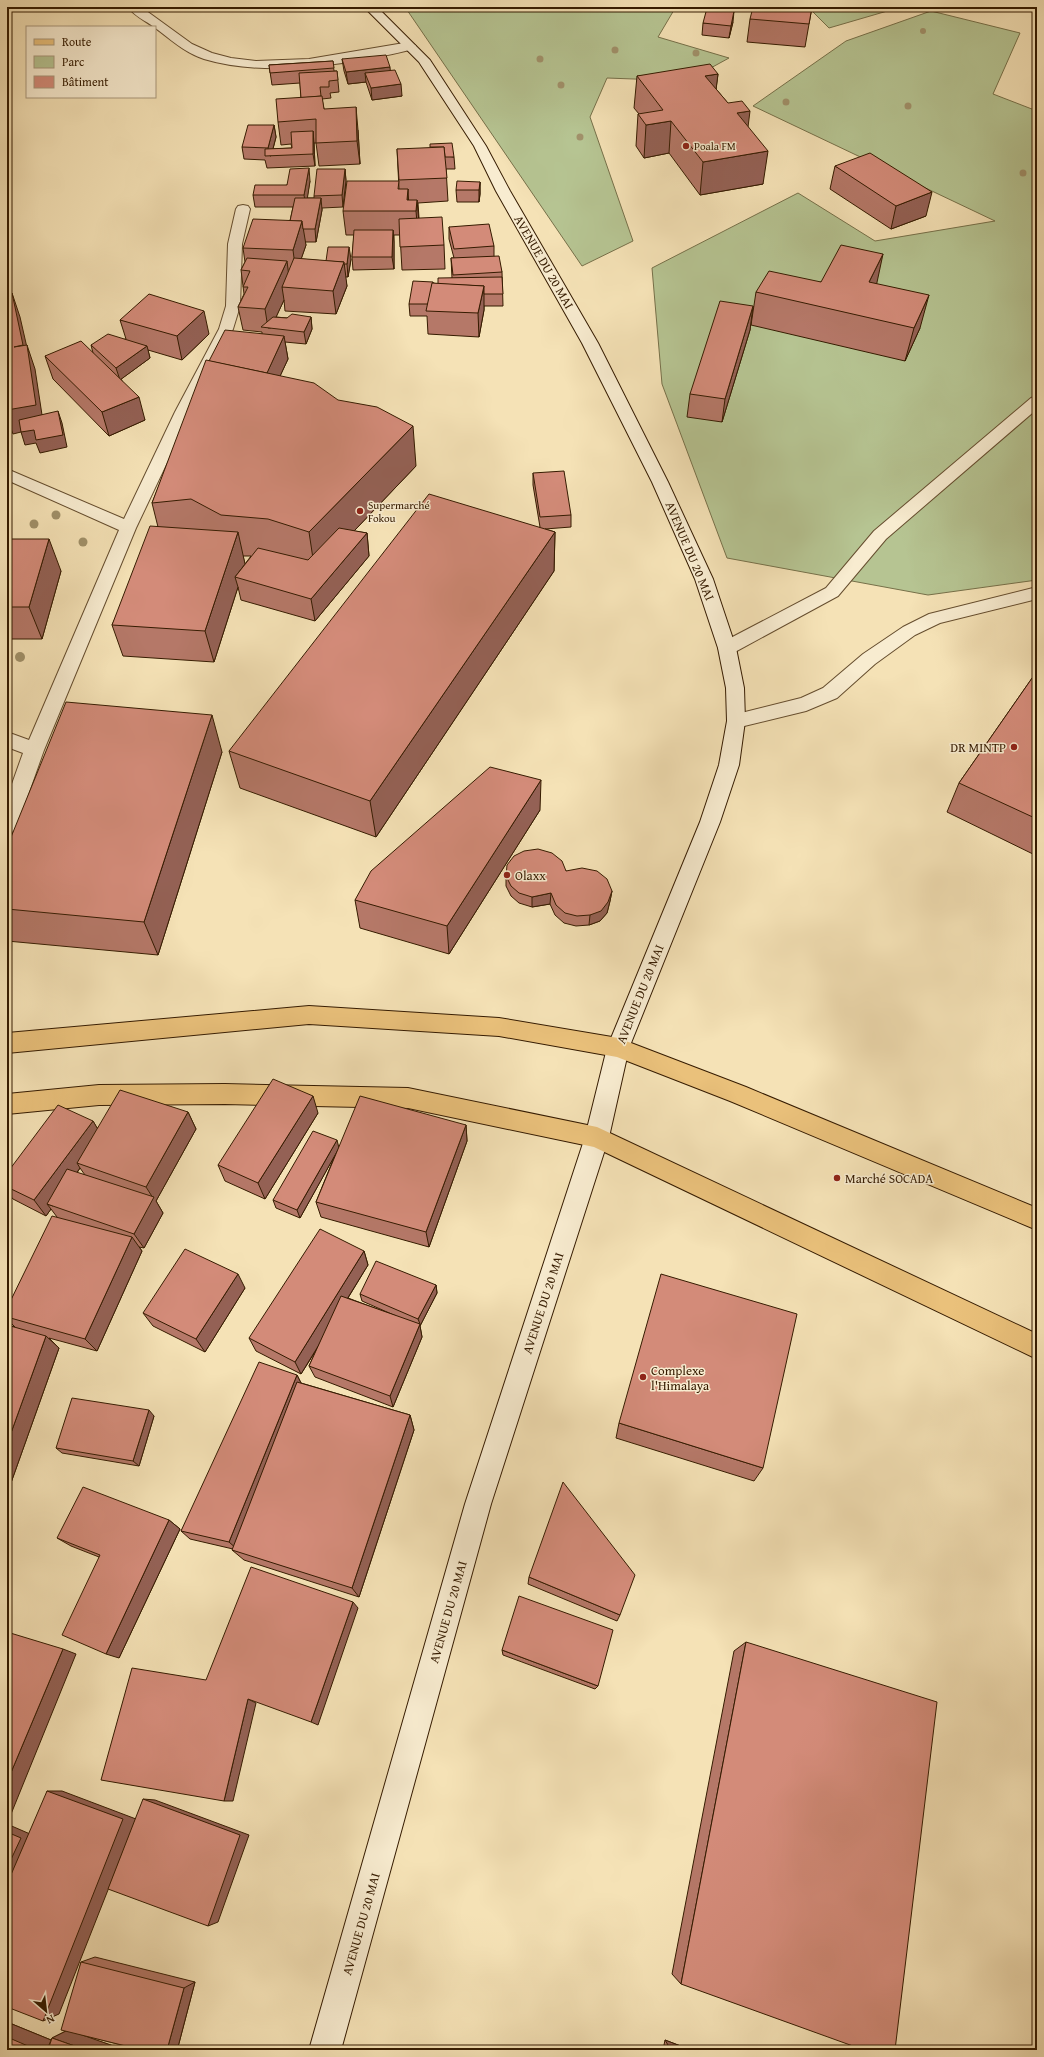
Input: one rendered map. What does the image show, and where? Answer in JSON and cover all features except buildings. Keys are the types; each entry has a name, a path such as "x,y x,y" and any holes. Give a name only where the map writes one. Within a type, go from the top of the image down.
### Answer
{"main road":[{"path":"134,7 181,42 207,56 239,63 272,64 316,61 410,46"},
{"name":"AVENUE DU 20 MAI","path":"325,2050 478,1504 597,1137 618,1048 710,822 729,765 736,722 735,688 727,648 704,579 660,482 590,344 503,191 480,146 424,60 370,7"},
{"path":"7,826 34,750 128,528 183,412 226,328 233,306 235,244 243,209"},
{"path":"727,648 832,592 880,535 1037,401"},
{"path":"7,474 128,528"},
{"path":"736,722 806,704 830,693 869,659 909,631 935,618 1037,593"},
{"path":"7,738 34,750"},
{"path":"7,1043 309,1015 499,1027 618,1048 738,1094 1037,1219"},
{"path":"7,1104 99,1095 225,1094 408,1098 597,1137 1037,1347"}],"green space":[{"path":"405,7 673,7 674,10 658,37 729,58 687,81 607,78 590,117 633,241 582,266"},
{"path":"808,7 901,7 829,28"},
{"path":"931,11 1020,33 993,94 1037,111 1037,580 928,595 727,558 662,384 652,268 798,193 875,241 995,221 753,106 846,41"}],"place":[{"name":"Poala FM","path":"686,146"},
{"name":"Supermarché Fokou","path":"360,511"},
{"name":"DR MINTP","path":"1014,747"},
{"name":"Olaxx","path":"507,875"},
{"name":"Marché SOCADA","path":"837,1178"},
{"name":"Complexe l'Himalaya","path":"643,1377"}]}
